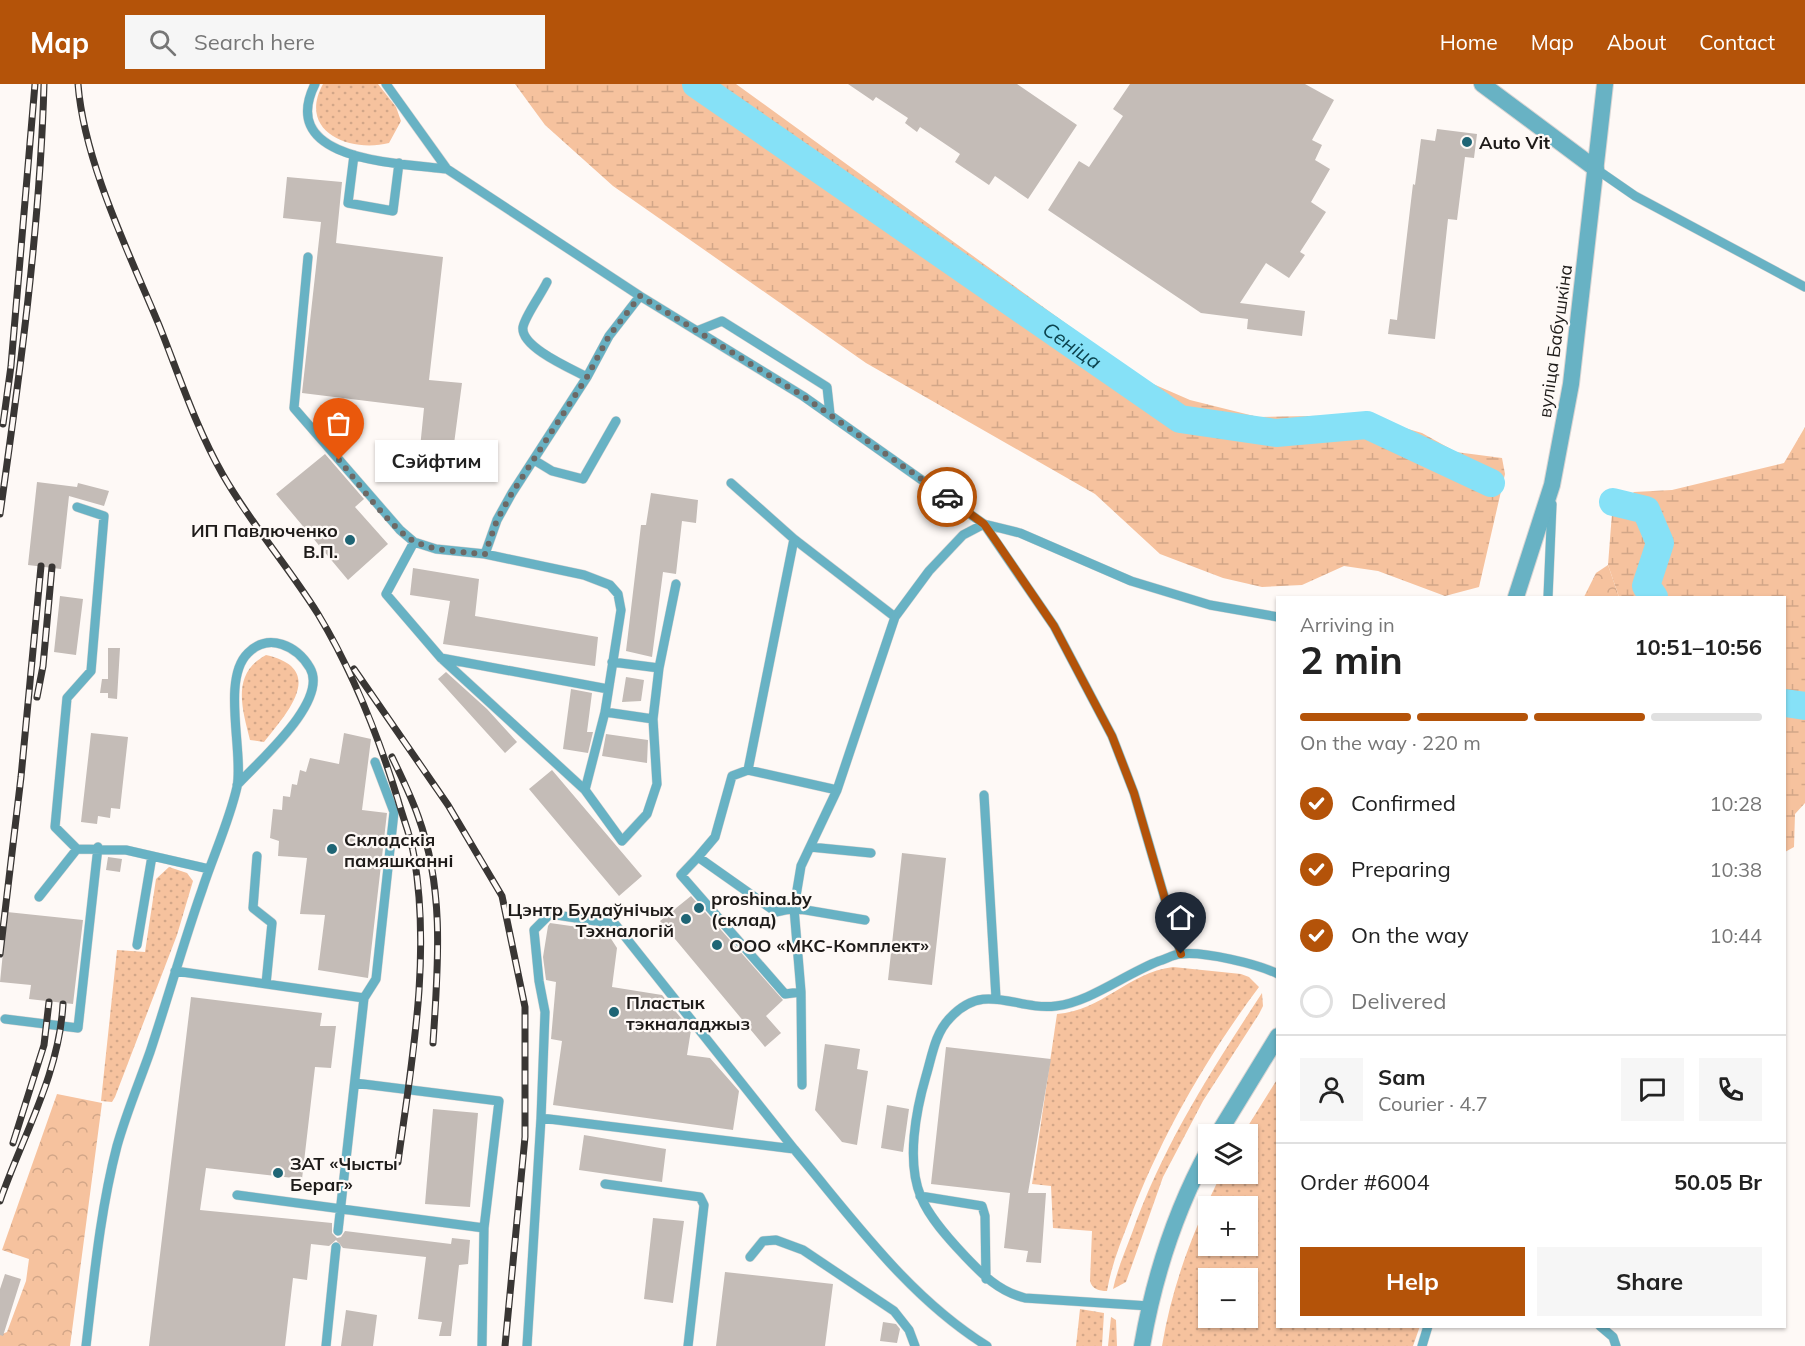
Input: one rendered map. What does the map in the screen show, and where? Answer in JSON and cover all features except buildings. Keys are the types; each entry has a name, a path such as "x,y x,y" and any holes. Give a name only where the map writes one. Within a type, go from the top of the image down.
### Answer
{"street":[{"path":"1482,84 1596,169"},
{"name":"вуліца Бабушкіна","path":"1516,596 1552,485 1571,384 1605,84"},
{"path":"1224,1124 1276,1039"},
{"path":"1142,1346 1149,1306 1162,1256 1198,1173"}],"lane":[{"path":"315,84 307,109 311,127 328,146 354,155 447,169"},
{"path":"386,84 447,169 640,296 830,414 984,524 1054,626 1112,736 1134,793 1181,954"},
{"path":"354,155 348,203 393,211 399,163"},
{"path":"1596,169 1635,196 1805,287"},
{"path":"308,257 294,408 400,530 414,542 436,549 485,554 584,575 610,585 618,594 621,610 604,712 585,790"},
{"path":"548,282 523,327 525,337 538,350 587,377"},
{"path":"485,554 497,520 587,377 609,336 640,296"},
{"path":"697,331 722,321 826,387 830,414"},
{"path":"534,460 552,471 583,479 616,421"},
{"path":"731,483 794,539 894,617"},
{"path":"1548,596 1552,485"},
{"path":"77,507 104,516 91,671 67,698 55,827 77,849"},
{"path":"802,1085 801,992 794,908 801,866 837,790 894,617 929,571 963,535 984,524 1020,533 1131,581 1210,605 1276,617"},
{"path":"748,770 794,539"},
{"path":"414,542 386,594 441,658 585,790 622,841 647,814 657,784 653,719 659,668 676,584"},
{"path":"86,1346 101,1213 118,1143 237,785 235,692 240,663 254,648 262,643 273,642 296,650 305,660 315,680 314,687 305,710 237,785"},
{"path":"441,658 608,688"},
{"path":"612,662 659,668"},
{"path":"604,712 653,719"},
{"path":"338,1231 364,998 376,979 394,812 375,762"},
{"path":"801,992 785,994 681,874 715,837 732,776 748,770 837,790"},
{"path":"984,795 996,998"},
{"path":"4,1019 78,1028 98,847"},
{"path":"39,897 77,849 98,847 209,869"},
{"path":"810,847 871,853"},
{"path":"137,945 152,856"},
{"path":"257,856 253,908 272,923 266,984"},
{"path":"698,857 776,912 794,908 865,920"},
{"path":"527,1346 545,1012 538,981 534,930 550,914 615,924 794,1149 914,1289 939,1311 987,1346"},
{"path":"1149,1306 1025,1298 1007,1293 987,1280 949,1239 920,1196 915,1162 916,1113 937,1037 949,1018 971,1001 996,998 1036,1006 1055,1006 1080,1001 1137,969 1181,954 1234,960 1276,973"},
{"path":"175,971 364,998"},
{"path":"355,1083 499,1101 484,1228 482,1346"},
{"path":"541,1118 794,1149"},
{"path":"605,1185 700,1197 704,1205 688,1346"},
{"path":"237,1195 484,1228"},
{"path":"920,1196 982,1206 985,1216 987,1280"},
{"path":"750,1257 763,1241 776,1240 803,1250 894,1311 909,1330 915,1346"},
{"path":"326,1346 336,1247"},
{"path":"1422,1346 1427,1328"},
{"path":"1602,1328 1613,1337 1616,1346"}],"green space":[{"path":"323,84 378,84 396,107 401,121 389,143 359,145 332,135 322,126 317,115 317,101"},
{"path":"515,84 736,84 1144,380 1190,400 1258,417 1360,415 1422,433 1456,452 1502,458 1505,474 1479,587 1445,596 1378,571 1344,566 1302,585 1262,587 1223,578 1160,554 1095,494 866,363 613,186 545,125"},
{"path":"1805,427 1805,803 1795,814 1794,847 1786,851 1786,596 1619,596 1608,565 1612,513 1634,492 1672,490 1784,463"},
{"path":"1608,565 1619,596 1584,596 1596,573"},
{"path":"266,655 284,662 295,670 299,681 291,705 264,742 250,740 244,716 242,693 243,682 248,672"},
{"path":"169,867 187,873 193,881 177,935 115,1097 112,1102 101,1101 117,950 145,952 156,879"},
{"path":"1173,967 1241,974 1249,977 1259,987 1203,1070 1170,1129 1141,1190 1113,1264 1107,1291 1101,1291 1094,1288 1090,1281 1092,1231 1053,1228 1051,1186 1032,1184 1057,1014 1088,1006 1142,976"},
{"path":"1262,993 1263,1006 1259,1014 1203,1101 1163,1177 1126,1282 1113,1289 1121,1261 1145,1200 1173,1139 1206,1080"},
{"path":"1276,1081 1276,1328 1419,1328 1413,1346 1162,1346 1178,1279 1198,1225 1198,1256 1258,1256 1258,1196 1211,1196 1217,1184 1258,1184 1258,1124 1249,1124"},
{"path":"57,1094 102,1103 70,1346 0,1346 0,1335 7,1332 26,1281 29,1259 2,1250"},
{"path":"1080,1309 1104,1313 1102,1346 1076,1346"},
{"path":"1111,1317 1116,1320 1117,1346 1108,1346"}],"waterway":[{"name":"Сеніца","path":"696,84 1180,419 1276,433 1367,425 1491,483"},
{"name":"Сеніца","path":"1613,502 1646,510 1660,543 1646,586 1653,596"},
{"name":"Сеніца","path":"1786,703 1805,706"}],"railway":[{"path":"3,424 11,366 35,84"},
{"path":"0,514 34,246 44,84"},
{"path":"78,84 82,114 98,176 196,420 213,457 234,493 331,636 373,728 409,835 419,894 420,970 414,1047 398,1162"},
{"path":"0,954 21,777 41,566"},
{"path":"37,697 43,666 52,567"},
{"path":"354,669 448,805 502,896 525,1007 525,1137 505,1346"},
{"path":"392,757 418,816 427,844 432,872 438,928 433,1043"},
{"path":"13,1143 44,1045 49,1002"},
{"path":"0,1201 39,1104 55,1055 63,1004"}],"way so far":[{"path":"339,460 400,530 414,542 436,549 485,554 497,520 512,493 587,377 609,336 640,296 803,396 891,455 947,497"}],"place":[{"name":"Auto Vit","path":"1467,142"},
{"name":"Сэйфтим","path":"339,460"},
{"name":"ИП Павлюченко В.П.","path":"350,540"},
{"name":"Складскія памяшканні","path":"332,849"},
{"name":"рroshina.by (склад)","path":"699,908"},
{"name":"Цэнтр Будаўнічых Тэхналогій","path":"686,919"},
{"name":"ООО «МКС-Комплект»","path":"717,945"},
{"name":"Пластык тэкналаджыз","path":"614,1012"},
{"name":"ЗАТ «Чысты Бераг»","path":"278,1173"}],"route":[{"path":"947,497 984,524 996,541 1054,626 1112,736 1134,793 1181,954"}]}
